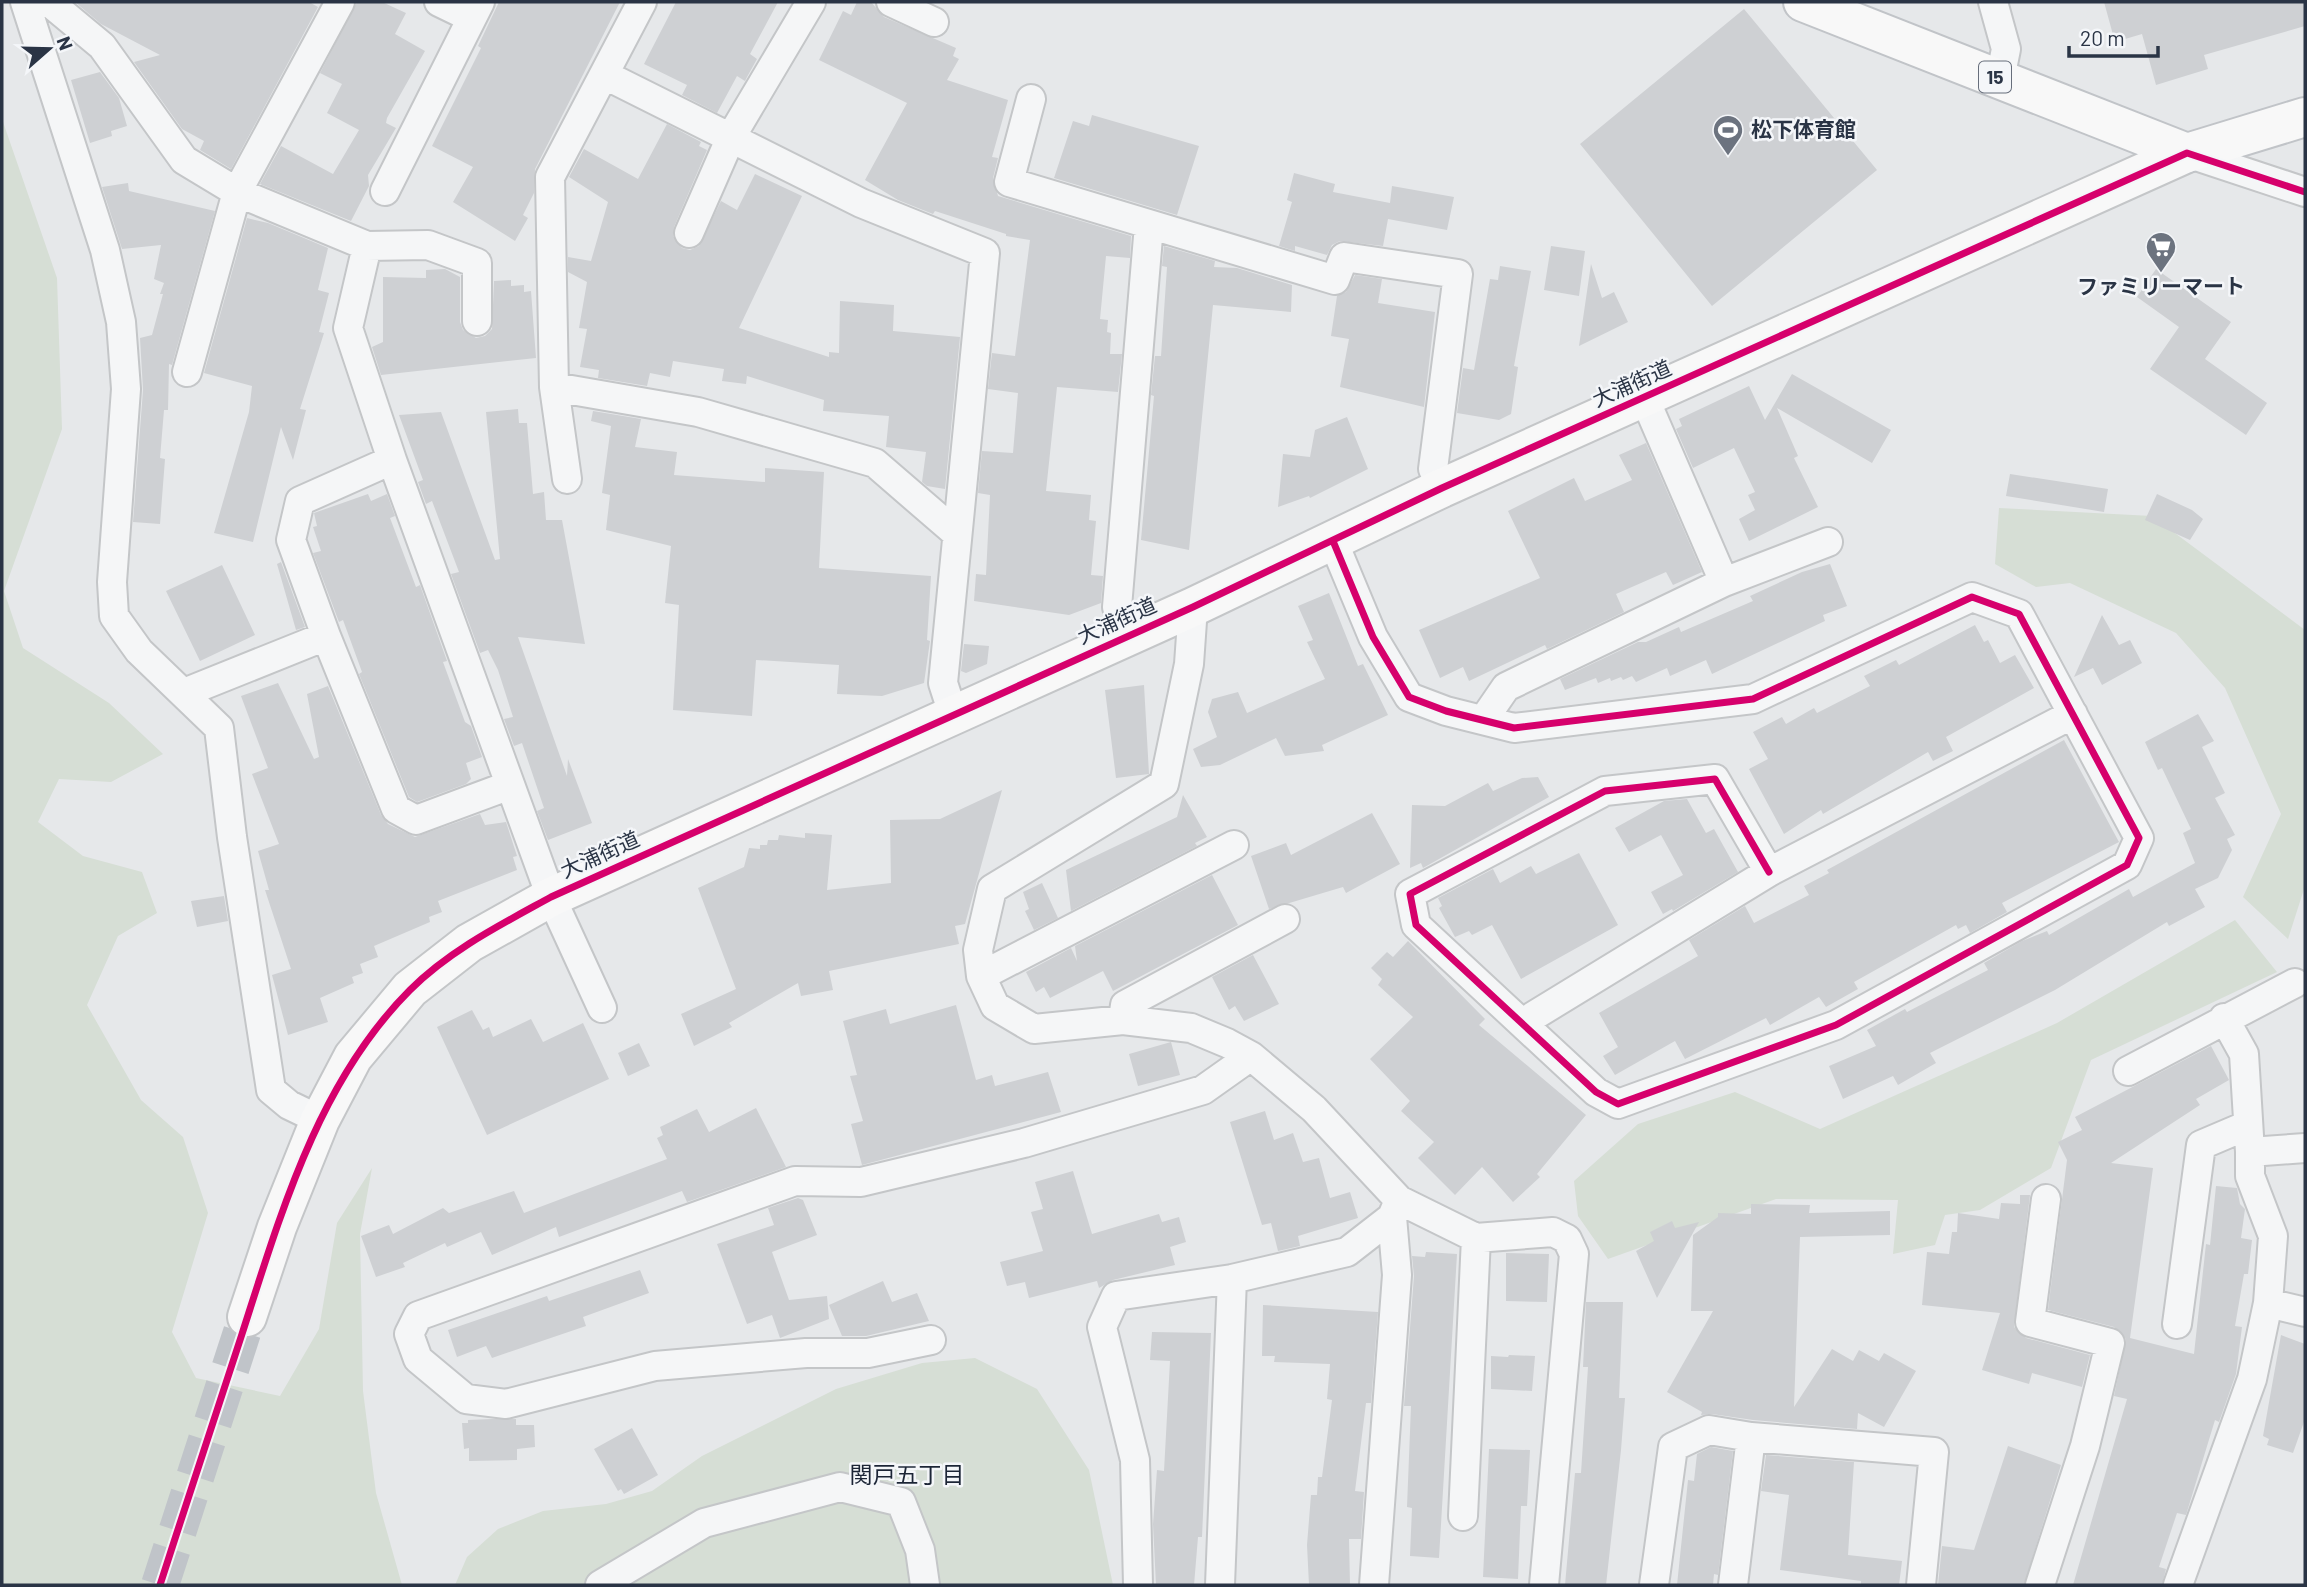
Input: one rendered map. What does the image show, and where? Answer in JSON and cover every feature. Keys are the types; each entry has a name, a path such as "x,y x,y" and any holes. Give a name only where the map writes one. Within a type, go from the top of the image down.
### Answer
{"street":[{"path":"25,2 105,250 121,323 126,389 112,582 114,616 139,651 219,728 232,837 271,1090 289,1105 320,1120"},
{"path":"49,2 102,46 184,160 237,192 367,246 428,245 477,263 477,321"},
{"path":"187,372 237,192 340,2"},
{"path":"385,191 476,10 439,2"},
{"path":"567,479 554,387 550,177 642,2"},
{"path":"689,233 732,137 811,2"},
{"path":"891,2 934,22"},
{"name":"15","path":"1803,2 2187,153"},
{"path":"1993,2 2006,50 2000,79"},
{"path":"605,75 861,204 985,253 943,683 953,714"},
{"path":"1031,99 1009,182 1335,280 1344,257 1458,274 1433,469 1442,488"},
{"name":"大浦街道","path":"247,1317 277,1227 320,1120 354,1057 410,989 468,943 551,897 1193,607 1442,488 1644,397 2187,153 2305,117"},
{"path":"2187,153 2305,192"},
{"path":"1124,636 1117,607 1149,225"},
{"path":"367,246 348,328 392,460 551,897 602,1008"},
{"path":"554,387 698,412 875,463 956,533"},
{"path":"1644,397 1724,582"},
{"path":"392,460 300,502 291,540 326,636 396,809 416,820 510,785"},
{"path":"1333,541 1373,638 1409,697 1446,711 1514,727 1753,699 1972,597 2019,614 2139,838 2127,865 1836,1025 1618,1104 1596,1092 1416,925 1410,894 1605,791 1715,779 1769,872"},
{"path":"1484,719 1506,687 1724,582 1828,542"},
{"path":"1193,607 1189,664 1164,784 992,889 978,950 981,976 995,1006 1034,1029 1123,1020 1191,1028 1251,1056 1314,1109 1396,1208 1476,1238 1553,1232 1567,1239 1574,1254 1544,1585"},
{"path":"184,693 326,636"},
{"path":"1522,1023 1769,872 2073,714"},
{"path":"981,976 1234,845"},
{"path":"1123,1020 1125,1005 1285,919"},
{"path":"2128,1071 2224,1018 2295,983"},
{"path":"2178,1585 2252,1379 2268,1303 2273,1236 2250,1176 2244,1054 2224,1018"},
{"path":"931,1340 868,1353 806,1353 655,1366 506,1404 466,1399 418,1359 409,1334 418,1316 795,1181 861,1182 1024,1143 1203,1090 1251,1056"},
{"path":"2177,1324 2201,1145 2249,1138 2305,1148"},
{"path":"2040,1585 2085,1446 2110,1343 2030,1322 2046,1199"},
{"path":"1138,1585 1135,1460 1102,1328 1116,1296 1232,1279 1347,1252 1396,1208"},
{"path":"1374,1585 1396,1275 1396,1208"},
{"path":"1463,1516 1476,1238"},
{"path":"1220,1585 1232,1279"},
{"path":"2268,1303 2305,1312"},
{"path":"1654,1585 1674,1447 1709,1430 1751,1437 1934,1452 1921,1585"},
{"path":"1734,1585 1751,1437"},
{"path":"600,1585 704,1523 840,1487 901,1502 920,1550 925,1585"}],"shaded area":[{"path":"2,119 57,278 62,429 4,591 23,648 109,703 163,754 111,782 59,779 38,822 83,856 142,872 157,913 118,936 87,1005 141,1100 183,1137 208,1213 172,1332 196,1378 280,1396 319,1329 337,1223 372,1168 360,1234 363,1391 376,1493 402,1585 2,1585"},
{"path":"1999,508 2152,516 2305,630 2305,886 2288,939 2243,897 2281,814 2225,688 2176,633 2070,583 2036,587 1995,564"},
{"path":"2235,920 2277,972 2091,1060 2051,1168 1980,1210 1945,1215 1935,1245 1893,1254 1898,1200 1776,1199 1608,1259 1578,1216 1574,1181 1638,1124 1735,1092 1820,1129 2057,1023"},
{"path":"975,1358 1037,1389 1089,1470 1113,1585 455,1585 467,1557 498,1529 543,1511 606,1504 652,1491 702,1456 836,1389 922,1363"}],"building":[{"path":"75,2 309,2 318,7 231,169 200,150 204,141 182,129 134,62 160,55 101,24"},
{"path":"357,2 382,2 406,13 395,34 425,51 387,118 386,123 396,128 368,175 369,186 351,221 260,184 281,146 333,174 359,130 327,113 342,84 320,73"},
{"path":"499,2 620,2 535,169 534,193 523,215 528,218 515,241 453,202 473,167 432,146 481,48 478,46"},
{"path":"676,2 778,2 750,54 757,59 745,81 737,76 717,113 682,95 687,85 644,64"},
{"path":"857,2 871,2 884,17 956,48 953,56 959,59 947,80 1008,100 992,157 998,158 993,178 998,196 1131,236 1130,258 1106,256 1100,319 1108,320 1107,332 1111,333 1110,354 1122,354 1118,392 1057,387 1046,491 1091,495 1089,520 1096,521 1091,575 1103,576 1101,603 1069,615 974,601 976,574 986,575 990,495 978,493 982,451 1013,453 1018,393 988,389 992,353 1015,356 1030,240 1006,236 935,211 933,214 898,200 865,180 907,103 819,60 843,11 851,15"},
{"path":"2104,2 2305,2 2305,26 2204,55 2208,69 2156,85 2142,34 2115,42"},
{"name":"松下体育館","path":"1744,9 1877,170 1712,306 1580,144"},
{"path":"100,72 119,98 127,126 111,131 112,136 90,143 71,80"},
{"path":"1092,115 1199,146 1177,215 1054,178 1073,121 1089,126"},
{"path":"667,124 701,142 699,146 707,150 674,227 673,236 682,248 690,250 699,246 721,201 737,210 755,174 802,196 739,328 829,357 829,352 839,353 840,301 894,305 893,331 960,337 945,489 927,486 922,482 926,452 886,447 889,416 823,411 824,400 747,376 746,384 722,381 724,369 673,361 670,377 650,373 647,386 598,378 599,370 580,367 587,329 579,328 587,282 568,272 568,257 591,261 608,202 569,177 584,149 638,179"},
{"path":"1294,173 1335,184 1333,192 1390,203 1392,186 1454,197 1447,230 1388,219 1383,246 1340,241 1332,245 1327,255 1295,246 1295,251 1279,246 1292,202 1287,200"},
{"path":"128,183 129,191 215,211 172,365 169,364 168,410 164,410 160,458 165,459 160,524 133,522 143,390 140,338 152,335 163,294 160,294 164,283 154,279 161,245 122,249 102,187"},
{"path":"247,218 268,223 328,248 318,290 329,293 319,332 324,333 300,409 306,410 293,460 281,427 253,542 214,533 249,412 252,386 204,373"},
{"path":"1164,246 1215,261 1214,267 1237,268 1292,285 1291,312 1213,305 1189,550 1141,540 1155,356 1161,356 1167,267 1162,266"},
{"path":"1551,246 1585,251 1579,296 1544,290"},
{"path":"1591,264 1602,298 1614,292 1628,322 1579,346"},
{"path":"1500,266 1531,271 1514,366 1518,367 1511,414 1499,420 1457,413 1463,368 1474,370 1490,279 1498,280"},
{"path":"445,269 460,277 460,322 463,330 476,338 485,336 492,329 494,281 511,280 511,286 524,285 524,292 531,291 536,358 381,375 372,347 383,342 383,277 426,278 426,270"},
{"path":"2156,269 2231,322 2205,359 2267,403 2246,435 2150,369 2179,327 2137,297"},
{"path":"1355,275 1382,279 1378,303 1435,312 1424,407 1340,387 1349,339 1331,336 1337,296 1346,292"},
{"path":"1792,374 1891,430 1872,463 1777,408 1798,456 1794,458 1818,507 1749,541 1739,519 1755,510 1748,495 1755,492 1734,448 1693,468 1676,429 1682,426 1679,419 1749,386 1765,420"},
{"path":"518,409 519,423 527,423 533,494 544,492 546,520 562,520 585,644 518,637 567,776 568,759 592,823 548,840 537,811 544,808 522,743 514,746 504,719 513,717 498,670 488,650 480,653 451,574 459,572 432,501 426,504 418,482 423,480 399,415 441,412 495,560 500,559 486,412"},
{"path":"593,411 641,419 635,447 677,452 674,475 765,482 765,468 824,472 819,568 931,576 927,640 930,641 924,683 882,696 837,694 839,665 756,660 752,716 673,710 679,605 665,603 671,546 606,530 610,495 602,493 611,426 591,421"},
{"path":"1347,417 1368,469 1310,498 1309,496 1278,507 1283,454 1310,457 1315,430"},
{"path":"1646,443 1702,572 1673,585 1666,572 1616,594 1624,612 1547,649 1545,645 1469,681 1463,667 1440,678 1419,630 1540,578 1508,511 1574,478 1585,501 1632,480 1619,455"},
{"path":"2010,474 2108,489 2104,512 2006,496"},
{"path":"368,494 371,501 387,494 395,516 390,518 416,587 420,585 447,661 443,662 465,722 471,726 482,757 466,763 471,779 466,784 417,802 409,797 359,674 362,672 343,620 339,622 313,553 321,551 313,527 317,526 314,513"},
{"path":"2157,494 2192,510 2203,519 2190,540 2145,520"},
{"path":"281,562 305,627 296,630 277,564"},
{"path":"1830,564 1847,606 1823,615 1825,621 1712,674 1706,660 1670,676 1667,668 1636,682 1632,676 1623,680 1621,677 1611,681 1610,678 1598,683 1596,678 1565,690 1560,679 1638,642 1646,642 1679,627 1681,632 1753,601 1750,596 1802,572"},
{"path":"222,565 255,635 200,661 166,591"},
{"path":"1329,593 1358,666 1363,664 1388,715 1322,745 1324,751 1285,756 1276,738 1220,765 1201,767 1193,749 1217,737 1208,712 1212,699 1238,692 1247,713 1325,679 1307,642 1313,640 1298,606"},
{"path":"2102,615 2119,645 2130,640 2142,663 2102,685 2093,668 2074,677"},
{"path":"1975,625 1984,642 1988,640 2000,663 2015,655 2034,688 1946,737 1953,751 1933,761 1928,752 1823,814 1821,810 1784,834 1749,769 1768,759 1753,732 1782,717 1786,724 1814,708 1817,713 1870,686 1864,676 1896,660 1899,665"},
{"path":"964,644 989,646 987,664 966,673 961,671"},
{"path":"278,683 314,759 319,757 307,694 328,686 381,815 388,824 415,837 480,814 485,825 506,822 517,856 513,857 517,870 438,901 442,912 429,917 430,922 374,946 378,957 360,964 363,973 352,977 354,983 320,998 328,1022 288,1035 272,975 291,969 265,890 269,890 258,851 279,844 252,774 268,768 241,696"},
{"path":"1144,685 1149,774 1116,778 1105,690"},
{"path":"2198,714 2214,741 2202,747 2225,793 2215,798 2235,835 2227,839 2232,850 2218,878 2195,889 2205,907 2169,926 2167,922 2055,990 1930,1053 1936,1063 1898,1085 1893,1076 1843,1099 1829,1066 1876,1046 1867,1030 1988,970 1984,963 2022,941 2047,931 2049,935 2129,889 2133,897 2195,863 2183,833 2191,829 2162,768 2158,770 2145,742"},
{"path":"2064,740 2119,842 2002,903 2007,912 1970,933 1966,925 1958,929 1956,925 1854,982 1858,989 1826,1007 1819,997 1770,1025 1766,1018 1685,1059 1675,1041 1615,1075 1603,1056 1618,1047 1599,1013 1698,956 1689,940 1745,906 1754,923 1809,895 1804,886 1829,873 1827,870"},
{"path":"1538,777 1549,797 1423,868 1421,863 1410,868 1412,805 1445,806 1488,783 1493,791 1522,778"},
{"path":"1002,790 965,924 955,926 959,944 829,971 833,990 801,996 798,983 729,1023 732,1027 694,1046 681,1014 736,989 698,888 744,867 749,848 760,849 760,845 767,845 768,840 778,840 779,835 805,838 805,833 832,835 827,890 891,883 890,820 940,819"},
{"path":"1183,795 1207,837 1195,843 1197,846 1071,911 1066,870 1177,817"},
{"path":"1687,799 1706,833 1714,829 1738,872 1673,911 1672,909 1663,914 1651,892 1683,875 1661,835 1629,852 1615,828 1664,801"},
{"path":"1372,813 1400,864 1346,893 1343,887 1269,909 1251,856 1286,843 1291,855"},
{"path":"1579,853 1618,925 1521,979 1492,925 1472,935 1469,931 1455,937 1439,908 1442,906 1438,898 1493,869 1500,883 1531,866 1536,874"},
{"path":"1212,875 1238,925 1113,991 1103,971 1050,998 1044,987 1036,992 1026,972 1071,948 1077,961 1075,946"},
{"path":"1042,883 1058,918 1034,930 1025,911 1029,909 1023,892"},
{"path":"224,896 228,921 197,927 191,901"},
{"path":"1408,941 1485,1019 1479,1025 1586,1115 1537,1174 1540,1177 1513,1202 1482,1167 1455,1195 1418,1158 1434,1142 1401,1111 1410,1101 1370,1059 1413,1017 1378,985 1382,979 1371,968 1387,952 1393,957"},
{"path":"1253,955 1279,1004 1244,1021 1235,1006 1229,1010 1212,977"},
{"path":"956,1005 976,1080 992,1075 995,1086 1048,1072 1061,1112 862,1165 851,1124 863,1121 850,1076 857,1075 843,1021 886,1009 890,1024"},
{"path":"472,1010 483,1030 489,1027 493,1037 531,1019 543,1042 583,1023 609,1079 487,1135 437,1027"},
{"path":"1171,1042 1180,1075 1138,1086 1129,1054"},
{"path":"639,1043 650,1066 628,1076 618,1053"},
{"path":"2211,1046 2229,1080 2196,1099 2200,1105 2111,1163 2153,1168 2130,1338 2194,1354 2206,1244 2210,1245 2216,1186 2237,1188 2240,1204 2245,1209 2241,1238 2252,1240 2248,1274 2244,1274 2235,1326 2242,1327 2236,1374 2219,1422 2215,1420 2186,1515 2177,1513 2159,1567 2166,1569 2162,1585 2073,1585 2127,1399 2114,1396 2126,1339 2114,1327 2048,1310 2067,1160 2058,1142 2082,1130 2075,1117"},
{"path":"756,1108 786,1167 687,1202 682,1191 559,1237 556,1227 492,1255 481,1232 447,1247 445,1243 403,1263 405,1267 376,1277 361,1236 389,1225 393,1234 443,1208 449,1213 514,1191 524,1213 667,1159 657,1138 663,1135 660,1127 697,1109 709,1132"},
{"path":"1265,1111 1274,1140 1293,1133 1303,1162 1319,1158 1330,1198 1350,1192 1358,1218 1298,1236 1300,1246 1278,1251 1271,1223 1262,1225 1230,1122"},
{"path":"1073,1171 1092,1234 1159,1214 1162,1222 1179,1217 1186,1242 1170,1247 1175,1265 1113,1280 1099,1288 1097,1281 1029,1298 1025,1282 1007,1286 1000,1262 1043,1251 1031,1212 1043,1209 1035,1182"},
{"path":"2020,1195 2030,1195 2014,1327 2026,1338 2090,1355 2082,1387 2032,1373 2029,1384 1982,1370 2000,1313 1922,1305 1927,1252 1949,1254 1952,1232 1957,1232 1958,1213 1999,1219 2001,1203 2020,1204"},
{"path":"798,1198 803,1200 817,1235 772,1252 789,1300 827,1296 829,1319 780,1338 772,1315 747,1324 717,1244 774,1225 768,1208"},
{"path":"1751,1204 1810,1205 1809,1213 1890,1211 1890,1235 1800,1237 1794,1407 1832,1349 1853,1361 1859,1350 1879,1361 1884,1353 1916,1371 1884,1427 1858,1413 1857,1429 1701,1415 1702,1412 1667,1392 1713,1311 1691,1311 1693,1235 1718,1217 1718,1213 1751,1214"},
{"path":"1672,1221 1675,1228 1699,1222 1657,1298 1636,1251 1654,1241 1650,1232"},
{"path":"1426,1252 1457,1254 1439,1558 1410,1556 1412,1508 1407,1507 1411,1406 1404,1406 1414,1276 1412,1256 1425,1257"},
{"path":"1506,1253 1549,1254 1547,1302 1506,1301"},
{"path":"640,1270 649,1293 583,1317 586,1326 492,1358 486,1346 457,1357 448,1330 547,1296 549,1301"},
{"path":"883,1281 892,1302 917,1293 929,1321 866,1336 842,1336 829,1305"},
{"path":"1586,1302 1623,1302 1619,1398 1625,1398 1606,1585 1565,1585 1575,1473 1581,1473 1588,1367 1583,1367"},
{"path":"1263,1305 1378,1312 1371,1403 1366,1403 1355,1491 1364,1492 1361,1539 1349,1539 1350,1585 1309,1585 1307,1545 1311,1495 1317,1495 1318,1477 1322,1477 1332,1400 1327,1399 1330,1364 1274,1362 1275,1356 1262,1356"},
{"path":"1152,1332 1211,1333 1202,1537 1198,1537 1194,1585 1156,1585 1153,1524 1157,1470 1164,1471 1170,1361 1150,1360"},
{"path":"2281,1335 2305,1344 2305,1419 2293,1453 2267,1445 2269,1439 2263,1436"},
{"path":"1491,1356 1535,1356 1532,1391 1491,1389"},
{"path":"516,1419 516,1425 534,1425 535,1447 517,1449 517,1460 469,1461 469,1448 464,1449 462,1423 468,1423 468,1420"},
{"path":"632,1428 658,1475 624,1494 621,1489 618,1491 594,1449"},
{"path":"2008,1446 2061,1465 2024,1585 1938,1585 1942,1546 1974,1550"},
{"path":"1711,1447 1733,1451 1718,1575 1714,1574 1713,1585 1677,1585 1688,1480 1694,1481 1697,1454"},
{"path":"1489,1449 1530,1450 1527,1506 1521,1506 1518,1579 1483,1577"},
{"path":"1766,1455 1854,1462 1848,1555 1902,1561 1899,1585 1861,1585 1861,1581 1780,1570 1789,1495 1761,1491"}],"tunnel":[{"path":"160,1585 247,1317"}],"cycle path":[{"path":"160,1585 272,1242 306,1151 350,1066 378,1026 410,990 459,950 551,897 1193,607 1442,488 2187,153 2305,192"},
{"path":"1333,541 1373,637 1409,697 1446,711 1514,728 1753,699 1972,597 2019,614 2139,838 2127,865 1836,1025 1618,1104 1596,1092 1416,925 1410,894 1605,791 1715,779 1769,872"}],"place":[{"name":"松下体育館","path":"1728,157"},
{"name":"ファミリーマート","path":"2161,274"}],"district":[{"name":"関戸五丁目","path":"907,1475"}]}
